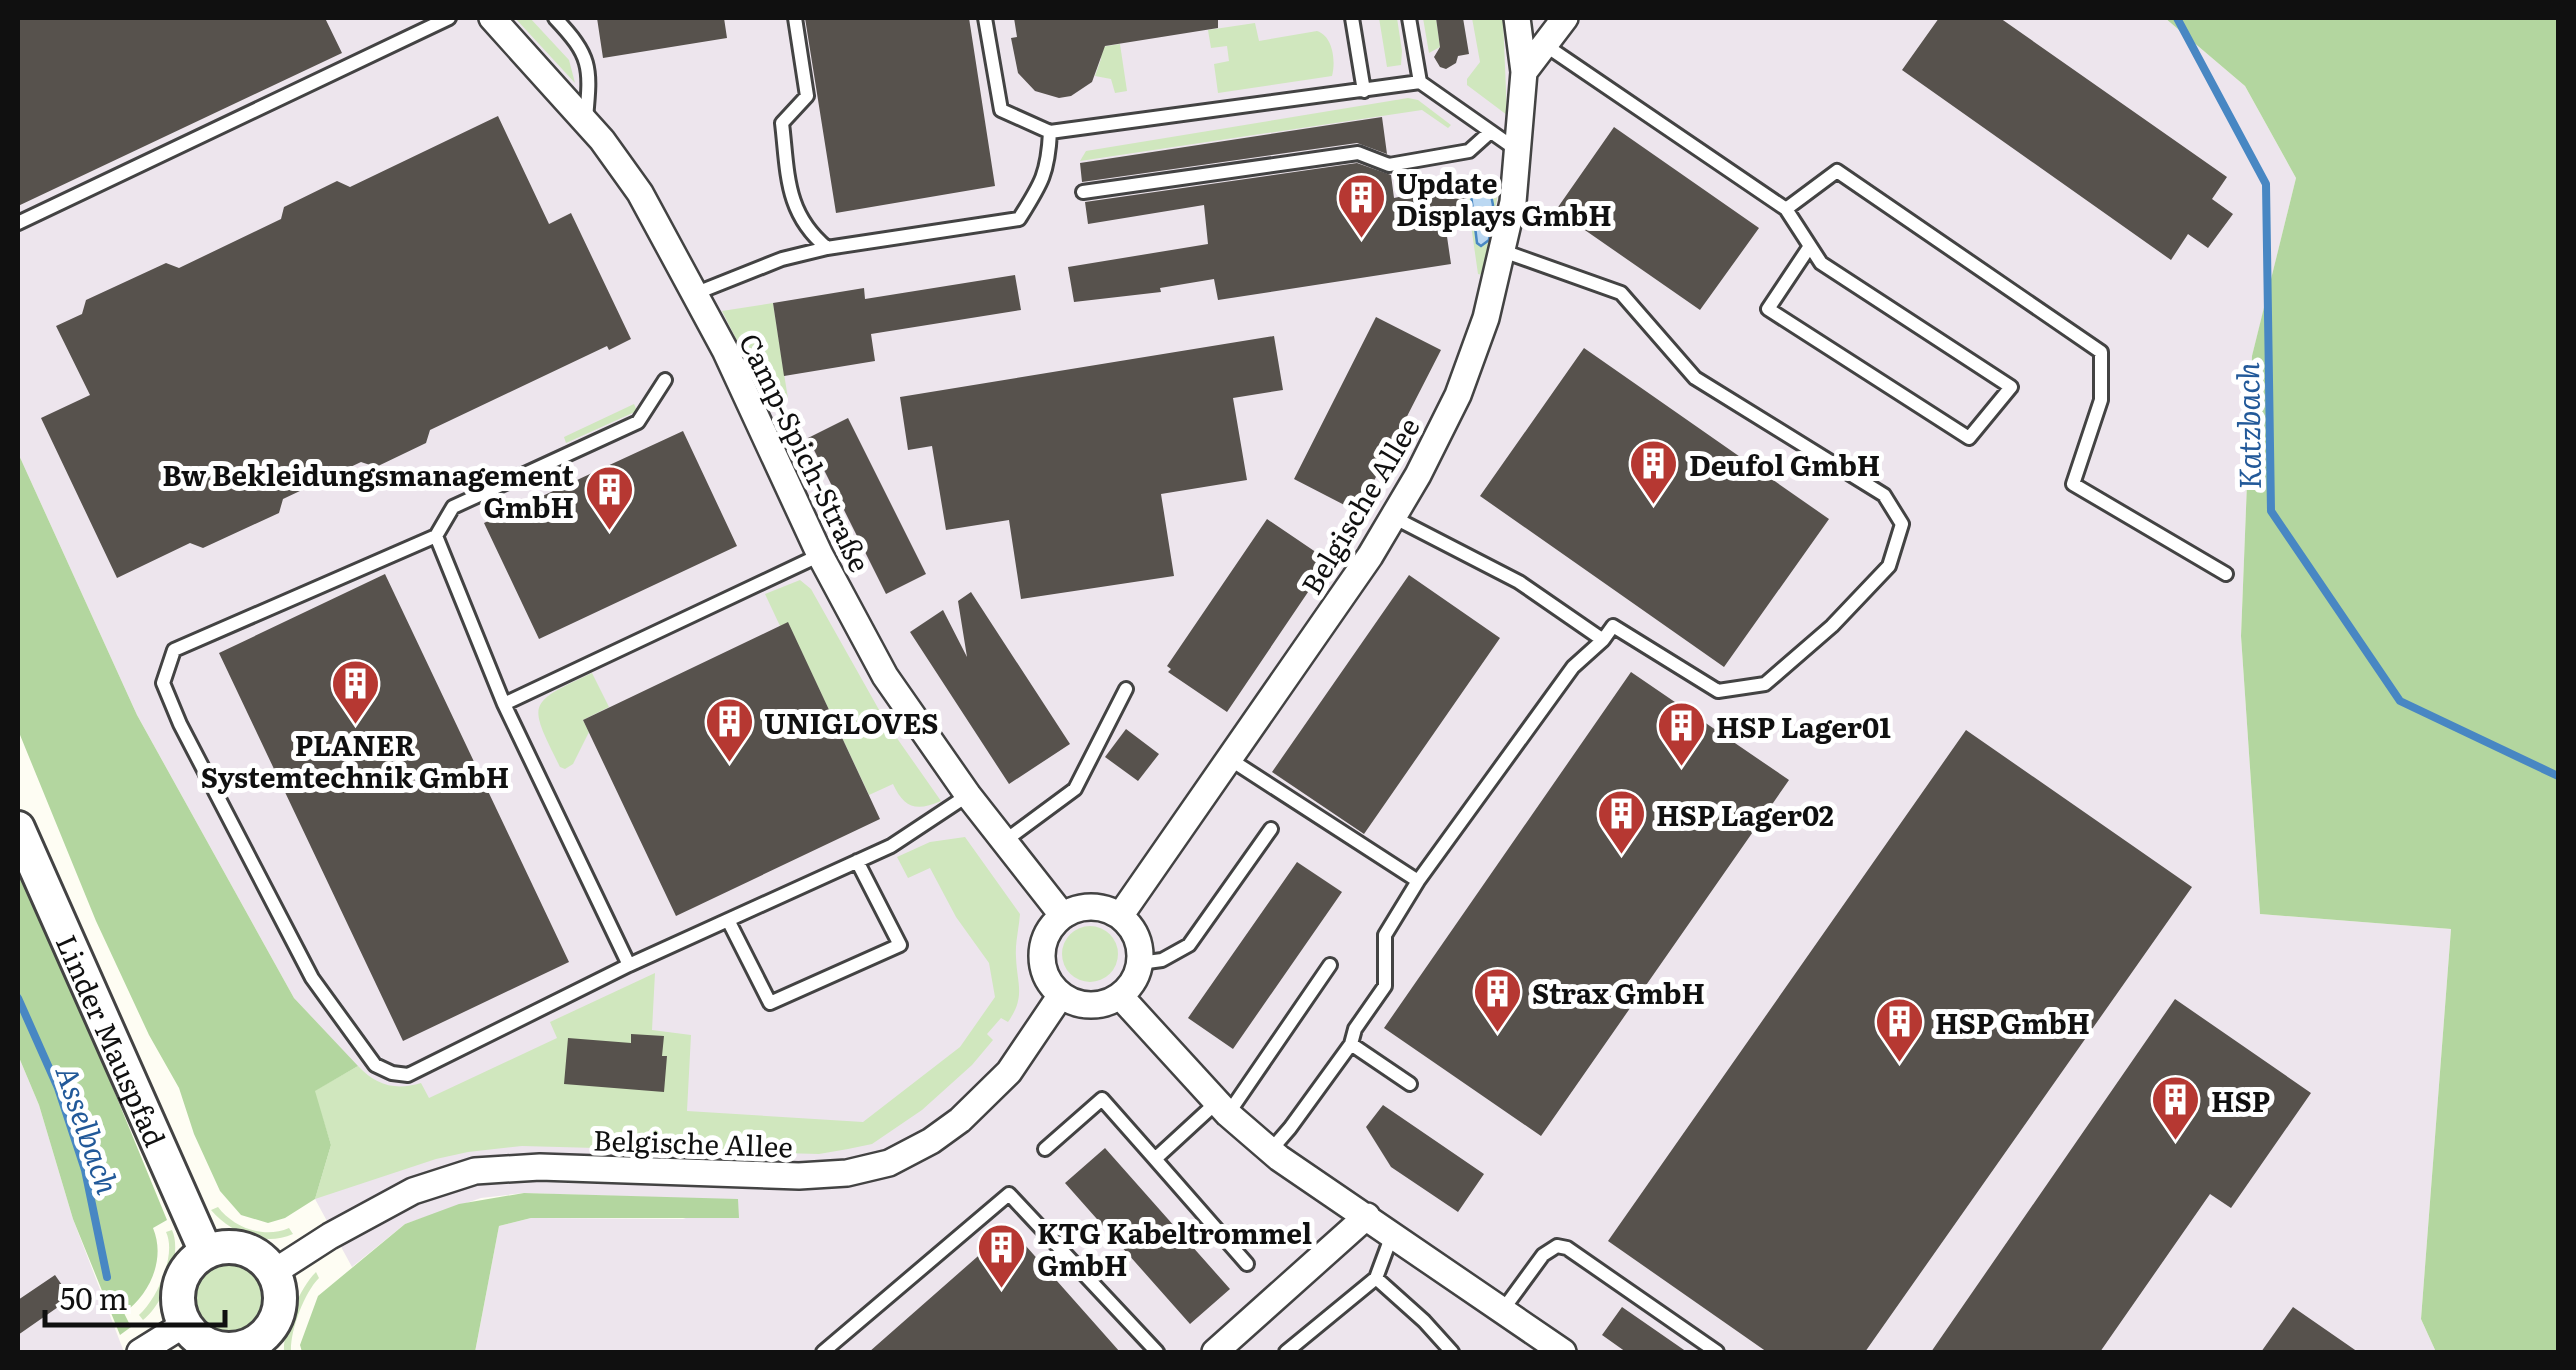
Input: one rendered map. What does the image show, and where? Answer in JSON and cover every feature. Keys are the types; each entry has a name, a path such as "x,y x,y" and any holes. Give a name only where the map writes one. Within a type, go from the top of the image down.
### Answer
{"street":[{"name":"Camp-Spich-Straße","path":"492,18 586,121 640,194 732,364 820,555 886,676 968,795 1063,916"},
{"name":"Belgische Allee","path":"1120,916 1370,556 1418,475 1458,395 1486,318 1503,251 1519,151 1524,72 1517,18"},
{"path":"1524,72 1566,18"},
{"name":"Linder Mauspfad","path":"18,828 206,1252"},
{"path":"1091,908 1120,916 1136,937 1140,963 1130,987 1120,996 1090,1005 1061,995 1044,970 1045,940 1063,916 1091,908"},
{"name":"Belgische Allee","path":"274,1272 330,1236 413,1192 475,1171 540,1166 799,1176 847,1174 889,1163 932,1141 960,1120 1009,1072 1061,995"},
{"path":"1120,996 1223,1108 1270,1150 1563,1352"},
{"path":"1215,1352 1367,1216"},
{"path":"236,1246 251,1251 274,1272 281,1304 276,1320 255,1348 208,1344 185,1324 178,1297 180,1284 185,1270 206,1252 236,1246"},
{"path":"140,1352 185,1324"}],"lane":[{"path":"18,223 449,18"},
{"path":"555,18 581,45 586,58 586,121"},
{"path":"794,18 807,96 782,123 790,196 806,231 827,248"},
{"path":"985,18 1001,110 1050,132 1420,82"},
{"path":"1352,18 1364,92"},
{"path":"1408,18 1420,82 1519,151"},
{"path":"1544,45 1786,209 1810,246 1821,263 2011,387 1969,438 1768,309 1810,246"},
{"path":"694,294 782,259 827,248 1019,219 1041,185 1048,165 1050,132"},
{"path":"1084,192 1358,152 1389,165 1469,151 1489,133"},
{"path":"1786,209 1837,170 2101,352 2101,400 2073,484 2226,574"},
{"path":"1270,1150 1350,1044 1385,986 1386,934 1418,881 1573,667 1613,626 1718,691 1765,684 1832,626 1890,566 1902,524 1884,494 1695,378 1621,294 1503,251"},
{"path":"665,380 638,422 453,506 436,536 174,650 164,683 180,724 312,978 375,1065 408,1075 629,965 891,846 968,795"},
{"path":"1393,517 1518,582 1603,640"},
{"path":"436,536 504,704 629,965"},
{"path":"504,704 820,555"},
{"path":"1006,840 1074,789 1126,689"},
{"path":"1228,758 1418,881"},
{"path":"1140,963 1162,960 1189,946 1271,829"},
{"path":"728,920 770,1003 900,945 857,862"},
{"path":"1154,1158 1223,1108 1330,965"},
{"path":"1350,1044 1410,1084"},
{"path":"1044,1148 1102,1099 1247,1264"},
{"path":"823,1352 1009,1194 1157,1352"},
{"path":"1286,1352 1376,1278 1393,1234"},
{"path":"1502,1311 1542,1254 1557,1246 1567,1248 1717,1352"},
{"path":"1376,1278 1452,1352"}],"shaded area":[{"path":"18,18 2165,18 2245,86 2296,178 2252,357 2241,636 2260,914 2451,929 2421,1319 2436,1352 475,1352 499,1226 531,1218 683,1219 738,1200 524,1193 481,1198 405,1224 352,1267 315,1199 357,1066 294,998 137,715 18,453"},
{"path":"18,1055 39,1105 73,1219 124,1352 18,1352"}],"green space":[{"path":"515,18 530,18 569,60 575,83"},
{"path":"1379,18 1397,18 1401,65 1387,67"},
{"path":"1423,18 1436,18 1440,47 1429,53"},
{"path":"1472,18 1503,18 1507,115 1467,85 1480,62"},
{"path":"2165,18 2558,18 2558,1352 2436,1352 2421,1319 2451,929 2260,914 2241,636 2252,356 2296,178 2245,86"},
{"path":"1255,23 1259,41 1317,31 1322,34 1332,50 1332,76 1218,93 1214,64 1229,61 1227,46 1211,48 1208,30"},
{"path":"1120,44 1127,91 1115,93 1111,79 1095,76 1101,47"},
{"path":"1408,98 1418,100 1451,125 1448,128 1422,110 1080,161 1086,151"},
{"path":"1465,183 1500,183 1483,275 1478,274"},
{"path":"773,303 788,399 764,395 722,311"},
{"path":"634,404 637,411 566,443 564,437"},
{"path":"18,453 137,715 294,998 358,1066 315,1091 331,1145 315,1199 285,1218 268,1223 241,1215 220,1191 194,1134 179,1088 149,1035 96,921 18,730"},
{"path":"800,580 811,589 887,724 941,801 912,806 893,784 869,795 788,623 780,626 765,594"},
{"path":"592,673 609,707 583,720 589,732 573,764 565,769 560,767 542,729 539,707 544,699"},
{"path":"965,837 1020,914 1017,1005 1008,1022 1001,1018 987,1034 993,1040 972,1065 922,1110 872,1144 819,1154 522,1146 436,1159 315,1199 331,1145 314,1091 358,1066 387,1085 421,1083 429,1098 557,1038 550,1022 655,973 652,1030 691,1035 687,1111 863,1122 960,1047 995,997 989,963 956,917 930,868 908,878 897,857 930,842"},
{"path":"18,857 167,1220 153,1228 158,1252 153,1275 141,1296 124,1313 131,1327 120,1335 73,1219 39,1105 18,1055"},
{"path":"1090,926 1110,934 1118,954 1110,974 1090,982 1070,974 1062,954 1070,934"},
{"path":"524,1193 738,1199 739,1218 531,1218 499,1226 475,1352 302,1352 300,1345 318,1296 405,1224 459,1204"},
{"path":"218,1207 232,1221 250,1230 270,1232 289,1228 293,1234 271,1239 249,1236 211,1210"},
{"path":"172,1230 175,1252 170,1278 158,1303 143,1320 139,1315 152,1299 167,1264 166,1232"},
{"path":"223,1259 239,1259 264,1276 270,1298 264,1320 253,1331 239,1337 223,1337 198,1320 192,1306 192,1290 209,1265"},
{"path":"316,1272 319,1278 299,1313 291,1352 284,1352 293,1309"}],"water":[{"path":"1477,187 1491,195 1493,205 1489,240 1481,246 1477,243 1471,195"}],"building":[{"path":"18,18 325,18 342,53 18,206"},
{"path":"597,18 724,18 727,38 603,58"},
{"path":"805,18 969,18 995,186 836,213"},
{"path":"1014,18 1218,18 1218,28 1105,46 1092,82 1071,96 1059,98 1035,91 1018,73 1011,38 1017,37"},
{"path":"1436,18 1463,18 1469,54 1458,56 1456,63 1446,69 1434,57 1440,47"},
{"path":"1939,18 2000,18 2227,177 2212,199 2233,214 2208,248 2188,234 2171,260 1902,70"},
{"path":"498,116 549,224 571,213 631,339 609,350 607,346 430,430 426,443 376,467 361,462 283,499 279,513 203,548 190,543 117,578 41,418 90,395 56,326 82,314 86,300 166,263 179,268 281,219 284,207 337,181 350,187"},
{"path":"1382,117 1387,154 1357,143 1082,182 1080,163"},
{"path":"1614,127 1759,228 1700,310 1556,210"},
{"path":"1357,163 1391,175 1394,198 1465,183 1470,212 1444,216 1451,264 1218,300 1214,279 1160,288 1161,292 1074,302 1068,267 1208,244 1204,205 1088,224 1085,202"},
{"path":"1015,275 1021,310 871,334 875,361 784,376 773,303 864,288 865,299"},
{"path":"1376,317 1441,350 1358,512 1294,479"},
{"path":"1274,336 1283,390 1233,398 1247,480 1161,494 1174,576 1021,599 1009,520 946,530 932,446 908,450 900,397"},
{"name":"Deufol GmbH","path":"1584,348 1829,519 1724,667 1480,496"},
{"path":"848,418 926,574 886,594 808,438"},
{"name":"Bw Bekleidungsmanagement GmbH","path":"683,431 737,546 539,639 484,523"},
{"path":"1267,519 1329,561 1227,712 1168,672 1171,669 1167,666"},
{"path":"385,574 569,962 403,1041 219,653"},
{"path":"1409,575 1500,638 1364,834 1272,772"},
{"path":"971,592 1070,744 1009,784 910,632 943,610 967,657 958,601"},
{"name":"UNIGLOVES","path":"788,622 880,819 676,916 583,720"},
{"path":"1631,672 1789,780 1541,1136 1384,1028"},
{"path":"1126,729 1159,754 1138,781 1105,757"},
{"name":"HSP GmbH","path":"1966,730 2192,887 1865,1352 1767,1352 1608,1241"},
{"path":"1297,862 1342,892 1233,1049 1188,1018"},
{"name":"HSP","path":"2175,999 2311,1093 2231,1208 2210,1194 2100,1352 1931,1352"},
{"path":"631,1034 664,1036 664,1092 564,1084 568,1038 631,1043"},
{"path":"1383,1105 1484,1174 1458,1212 1391,1167 1366,1127"},
{"name":"KTG Kabeltrommel GmbH","path":"1105,1148 1230,1289 1190,1324 1065,1183"},
{"name":"KTG Kabeltrommel GmbH","path":"1010,1228 1120,1352 869,1352"},
{"path":"55,1275 71,1298 18,1335 18,1300"},
{"path":"1622,1307 1687,1352 1626,1352 1602,1335"},
{"path":"2293,1307 2358,1352 2261,1352"}],"waterway":[{"name":"Katzbach","path":"2177,18 2266,184 2271,511 2400,701 2558,776"},
{"name":"Asselbach","path":"18,998 58,1088 85,1170 107,1277"}],"place":[{"name":"Update Displays GmbH","path":"1361,240"},
{"name":"Deufol GmbH","path":"1654,506"},
{"name":"Bw Bekleidungsmanagement GmbH","path":"609,532"},
{"name":"PLANER Systemtechnik GmbH","path":"355,726"},
{"name":"UNIGLOVES","path":"729,764"},
{"name":"HSP Lager01","path":"1681,768"},
{"name":"HSP Lager02","path":"1621,856"},
{"name":"Strax GmbH","path":"1497,1034"},
{"name":"HSP GmbH","path":"1900,1064"},
{"name":"HSP","path":"2176,1142"},
{"name":"KTG Kabeltrommel GmbH","path":"1002,1290"}]}
